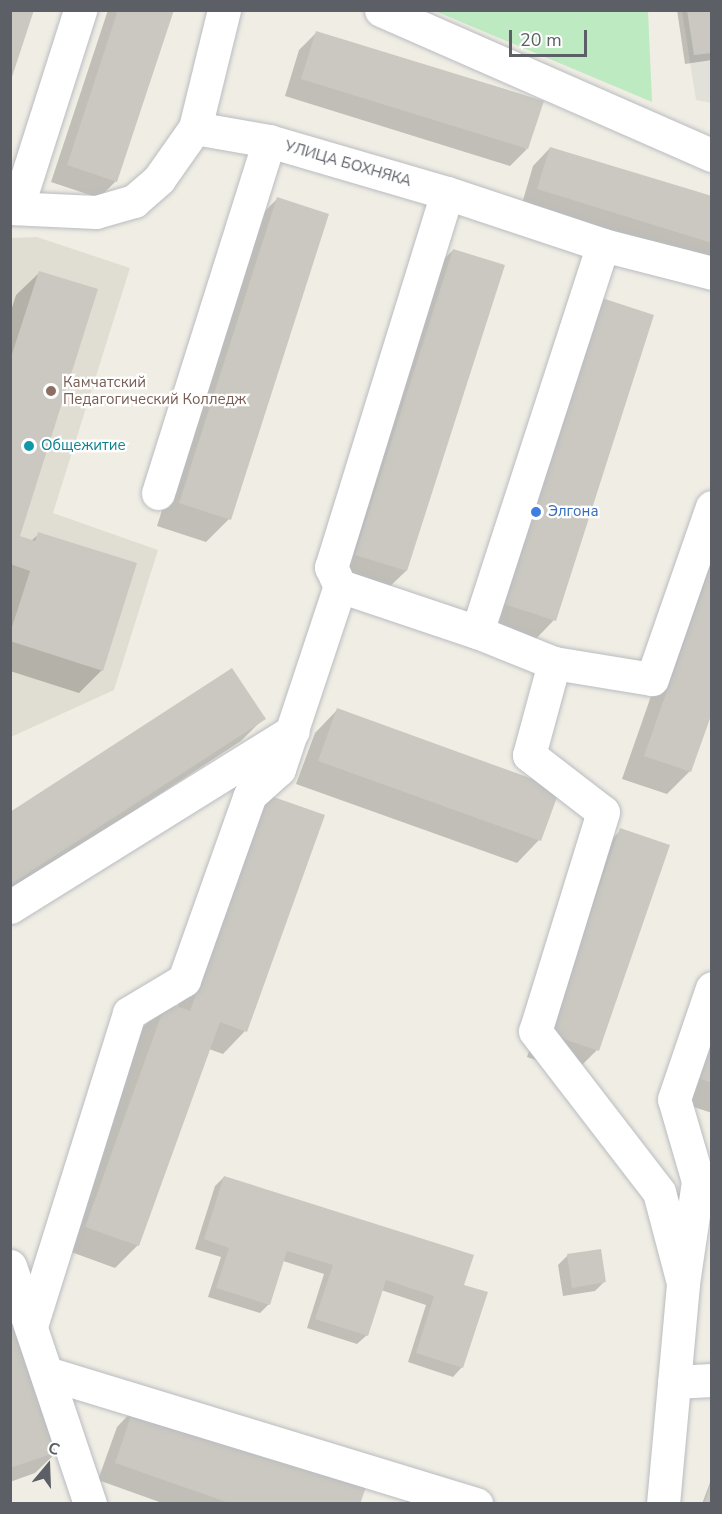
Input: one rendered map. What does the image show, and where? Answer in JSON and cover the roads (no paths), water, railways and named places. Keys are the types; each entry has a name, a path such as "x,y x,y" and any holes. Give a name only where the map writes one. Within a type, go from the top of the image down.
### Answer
{"street":[{"path":"80,10 14,208 96,212 134,201 159,179 195,128 224,10"},
{"path":"381,10 711,155"},
{"name":"УЛИЦА БОХНЯКА","path":"195,128 269,141 447,193 603,245 711,273"},
{"path":"158,493 269,141"},
{"path":"31,1326 129,1013 184,980 250,795 279,769 340,586 331,567 447,193"},
{"path":"477,632 603,245"},
{"path":"340,586 477,632 554,663 652,679 711,507"},
{"path":"554,663 529,755 603,812 535,1032 659,1192 683,1283"},
{"path":"10,907 292,731"},
{"path":"663,1503 683,1283 698,1181 674,1098 711,988"},
{"path":"10,1266 90,1503"},
{"path":"47,1373 476,1503"},
{"path":"674,1382 711,1380"}],"place":[{"name":"Камчатский Педагогический Колледж","path":"51,391"},
{"name":"Общежитие","path":"29,446"},
{"name":"Элгона","path":"536,512"}]}
